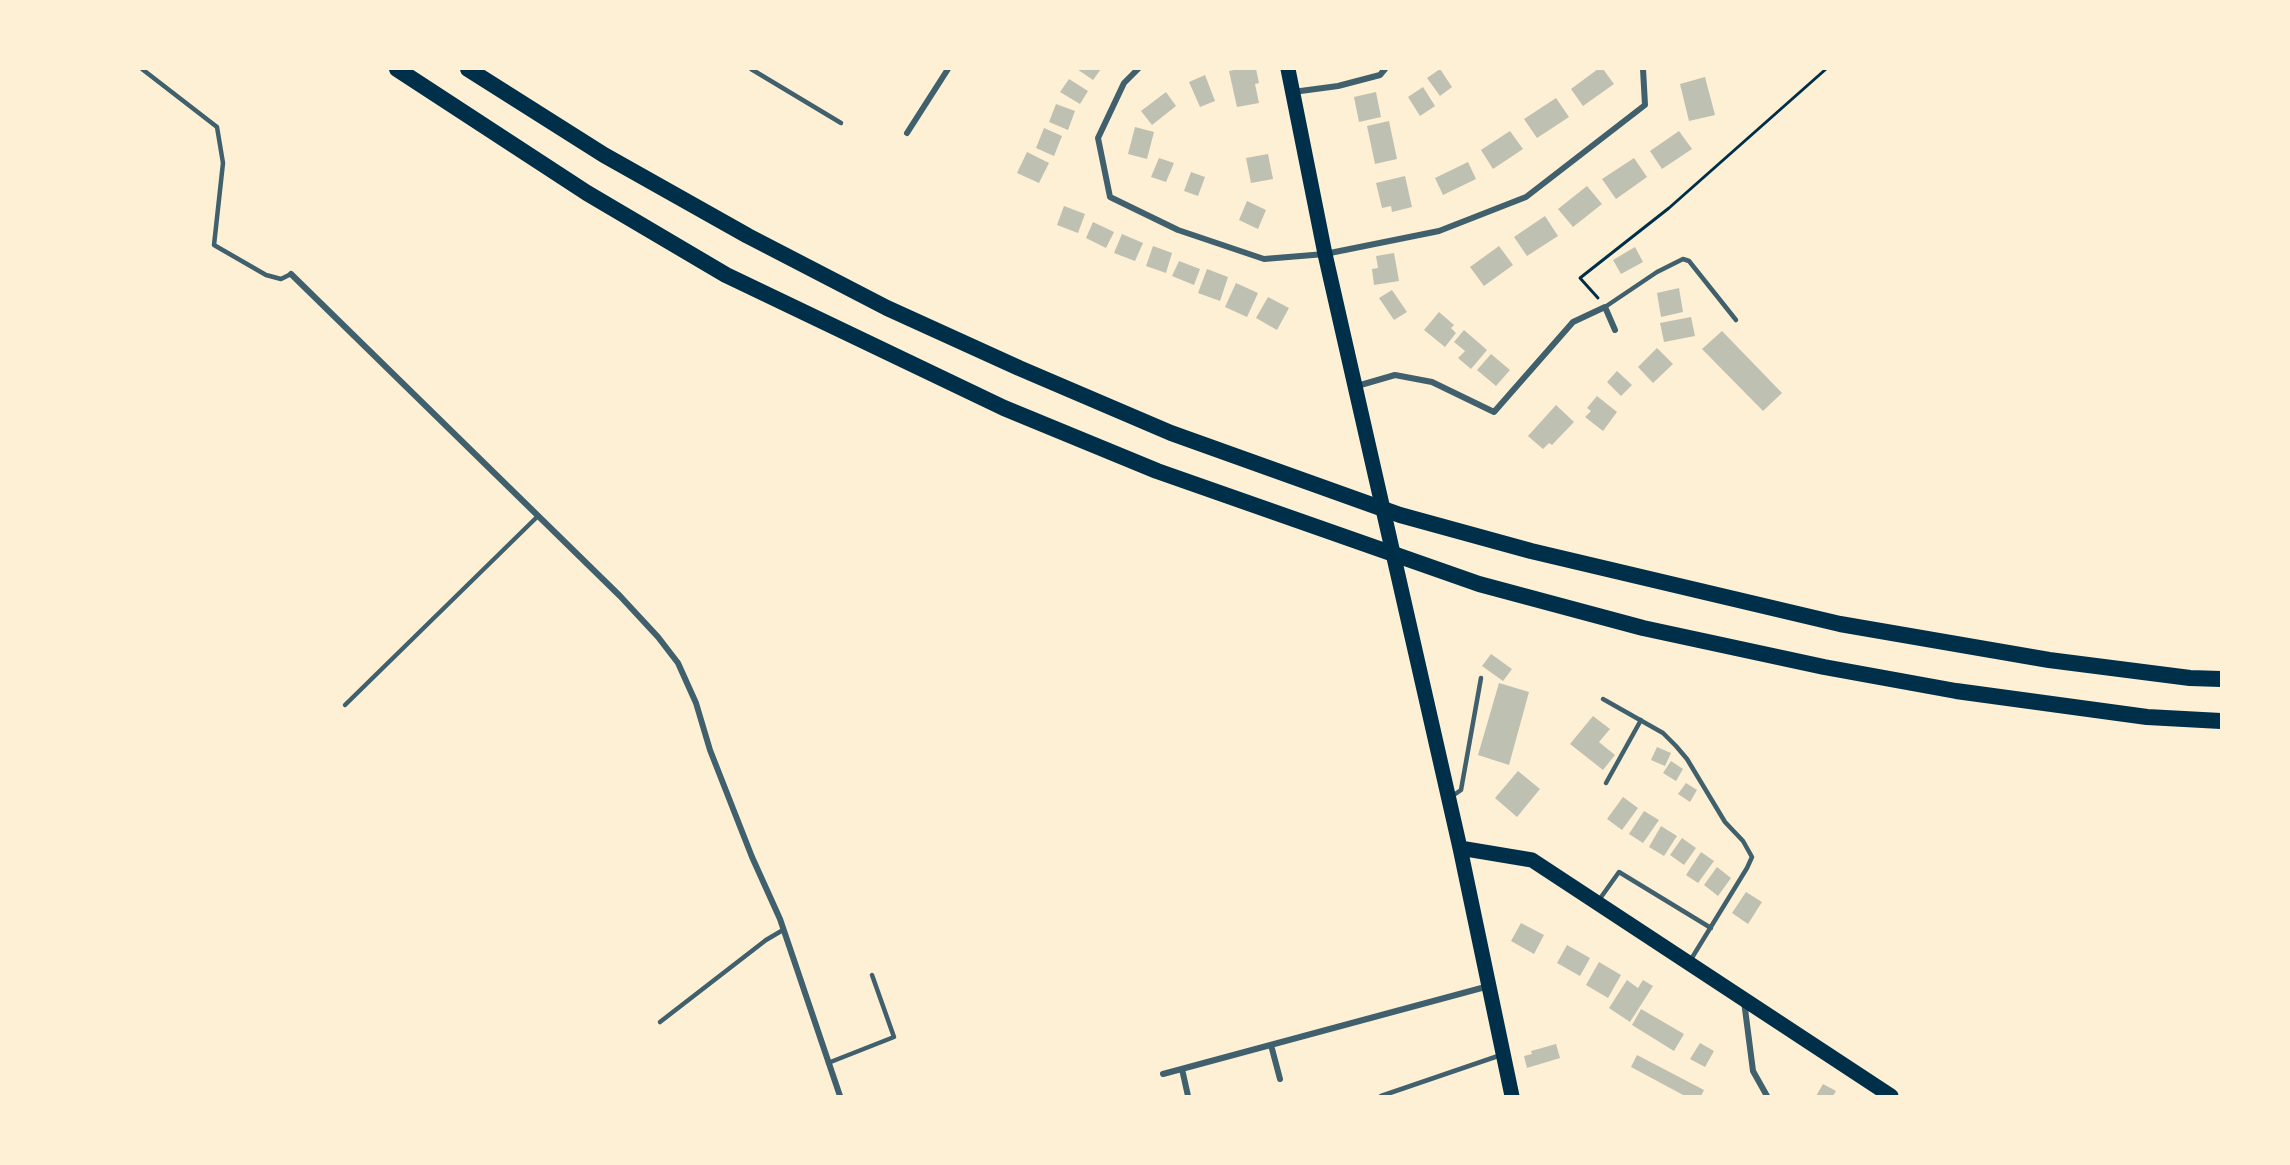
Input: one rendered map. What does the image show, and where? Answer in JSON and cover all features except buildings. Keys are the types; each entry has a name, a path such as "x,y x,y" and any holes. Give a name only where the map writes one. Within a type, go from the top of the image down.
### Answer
{"highway":[{"path":"397,69 587,193 726,275 1004,408 1157,471 1479,584 1643,628 1824,667 1956,691 2147,717 2221,721"},
{"path":"468,69 614,161 748,236 887,308 1171,433 1400,515 1531,551 1840,624 2049,660 2190,678 2221,679"}],"main road":[{"path":"1288,69 1325,254 1460,848 1512,1096"},
{"path":"1460,848 1532,860 1891,1096"}],"street":[{"path":"907,133 948,69"},
{"path":"1138,69 1124,83 1098,138 1110,197 1178,230 1264,259 1325,254 1439,231 1526,198 1645,105 1643,69"},
{"path":"1292,92 1338,86 1380,75 1384,69"},
{"path":"291,274 636,612 678,663 696,703 714,761 783,930 840,1096"},
{"path":"1356,386 1395,375 1432,382 1494,412 1573,322 1605,307 1615,330"},
{"path":"1163,1074 1489,986"},
{"path":"1744,1000 1753,1071 1767,1096"},
{"path":"1271,1045 1280,1078"},
{"path":"1182,1069 1188,1096"}],"lane":[{"path":"142,69 217,127 223,163 213,245 266,275 281,279 291,274"},
{"path":"751,69 841,123"},
{"path":"1605,307 1657,272 1683,259 1689,261 1736,320"},
{"path":"345,705 538,516"},
{"path":"1449,799 1461,790 1481,678"},
{"path":"1603,699 1663,733 1676,746 1725,822 1743,841 1752,856 1689,964"},
{"path":"1606,783 1641,720"},
{"path":"1597,903 1619,872 1711,928"},
{"path":"660,1022 766,940 783,930"},
{"path":"828,1063 894,1037 872,975"},
{"path":"1381,1096 1504,1054"}],"path":[{"path":"1605,307 1580,278 1669,208 1826,69"}]}
